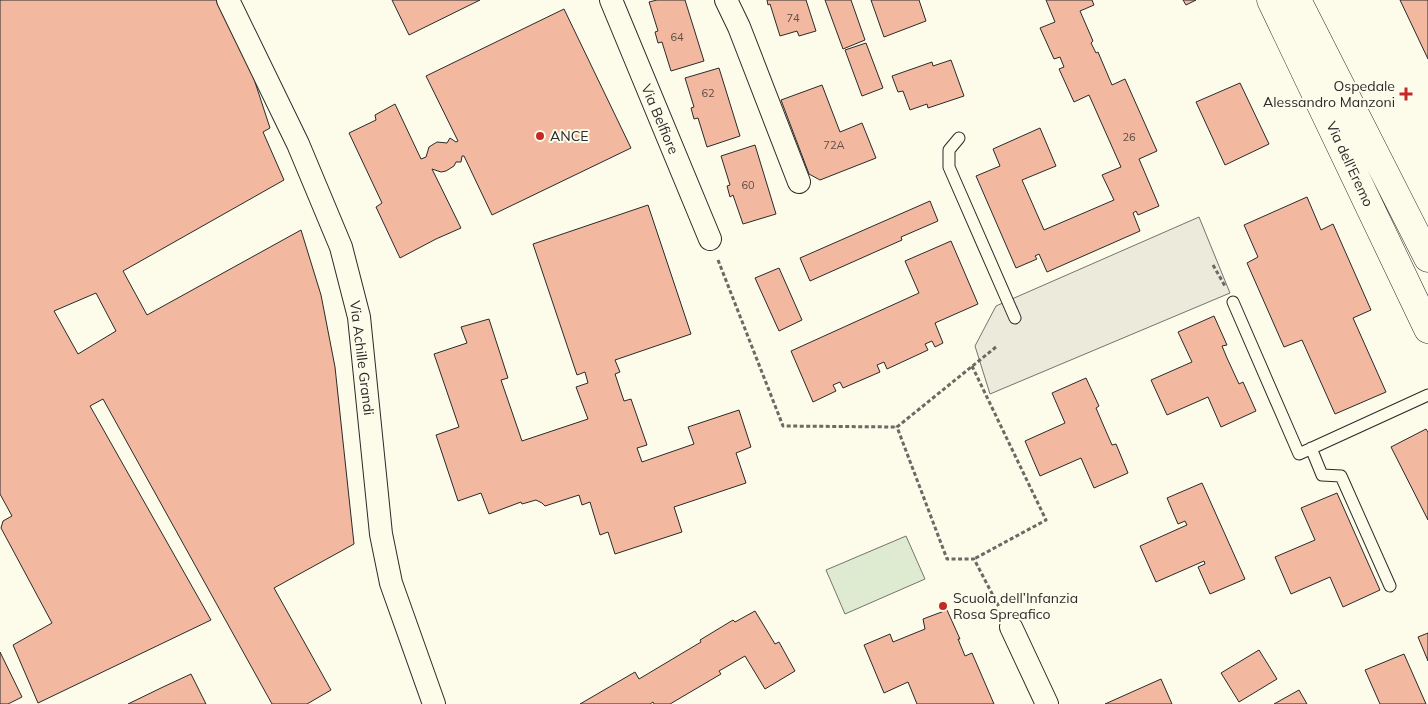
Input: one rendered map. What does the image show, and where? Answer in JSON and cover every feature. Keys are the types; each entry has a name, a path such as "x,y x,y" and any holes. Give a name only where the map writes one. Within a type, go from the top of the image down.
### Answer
{"main road":[{"name":"Via dell'Eremo","path":"1271,0 1428,329"},
{"name":"Via dell'Eremo","path":"1297,0 1428,258"}],"street":[{"name":"Via Achille Grandi","path":"228,0 298,144 341,247 359,317 381,534 391,583 434,704"},
{"name":"Via Belfiore","path":"611,0 710,239"},
{"path":"726,0 739,27 799,182"},
{"path":"1011,627 1047,704"}],"lane":[{"path":"959,138 949,150 949,167 1016,318"},
{"path":"1233,302 1299,454 1428,395"},
{"path":"1311,448 1322,475 1341,476 1390,586"}],"path":[{"path":"710,239 782,426 897,427 996,347"},
{"path":"1213,265 1233,302"},
{"path":"897,427 947,560 974,560 1046,520 972,366"},
{"path":"974,560 1011,627"}],"green space":[{"path":"906,536 925,579 845,614 826,570"}],"shaded area":[{"path":"1199,217 1230,293 990,394 975,346 996,306"}],"building":[{"path":"0,0 218,0 253,76 270,128 263,132 284,180 123,271 147,315 301,230 321,295 335,367 354,544 274,588 331,690 307,704 272,704 103,399 90,406 211,620 38,703 13,645 52,623 1,528 3,521 12,516 0,494","holes":["96,293 116,331 78,354 54,311"]},
{"path":"392,0 480,0 409,35"},
{"path":"657,0 685,0 704,61 671,71 662,42 658,43 655,32 658,31 649,2"},
{"path":"767,0 806,0 816,31 799,36 797,31 780,36"},
{"path":"825,0 851,0 865,40 843,49"},
{"path":"871,0 919,0 926,21 884,37"},
{"path":"1046,0 1092,0 1094,5 1080,11 1093,41 1091,43 1096,53 1098,52 1112,85 1125,79 1157,151 1139,159 1159,206 1138,215 1136,211 1133,213 1140,231 1047,272 1039,254 1035,256 1037,259 1016,268 976,176 1000,166 993,149 1040,128 1056,166 1022,180 1044,230 1114,200 1102,175 1121,167 1089,95 1074,102 1059,69 1064,67 1060,57 1054,59 1040,28 1055,22"},
{"path":"1183,0 1196,0 1186,5"},
{"path":"1400,0 1428,0 1428,59"},
{"name":"ANCE","path":"564,9 631,148 492,215 464,156 462,156 461,162 456,162 454,166 446,171 441,172 432,169 461,228 400,258 376,207 382,203 349,133 376,120 375,115 395,104 421,159 426,157 429,147 437,142 447,143 450,138 456,142 458,141 426,76"},
{"path":"866,43 883,88 862,96 845,50"},
{"path":"951,60 964,96 928,108 927,104 910,110 903,91 898,92 892,76 932,62 933,66"},
{"path":"719,68 740,136 707,147 698,118 694,119 691,108 694,107 685,78"},
{"path":"1240,83 1269,144 1225,165 1196,102"},
{"path":"822,85 840,132 862,123 876,158 820,180 809,174 781,100"},
{"path":"755,145 776,214 743,224 733,195 730,197 727,186 730,185 721,156"},
{"path":"1307,197 1321,230 1333,224 1371,310 1353,318 1386,392 1335,414 1302,340 1284,347 1247,263 1258,257 1244,225"},
{"path":"930,201 938,221 901,237 902,240 810,281 800,258"},
{"path":"648,205 691,334 615,360 620,372 615,374 624,401 631,399 647,445 637,448 642,462 694,444 688,427 739,410 751,447 736,453 746,483 674,507 682,532 615,554 608,532 600,535 590,502 582,505 579,495 545,506 536,500 522,504 521,502 489,514 481,493 458,501 436,435 459,427 434,354 467,343 461,327 489,319 508,378 501,380 522,441 588,419 576,387 588,383 585,372 577,375 533,244"},
{"path":"951,241 978,304 935,323 943,343 935,347 932,341 925,344 928,350 887,369 884,362 877,365 880,372 843,388 840,382 833,385 836,391 813,402 791,351 919,293 905,261"},
{"path":"779,268 802,320 779,331 755,278"},
{"path":"1214,316 1227,345 1222,346 1227,358 1239,384 1243,382 1256,411 1221,427 1208,397 1167,415 1151,380 1192,362 1178,332"},
{"path":"1086,378 1099,406 1096,408 1112,445 1116,444 1128,473 1094,488 1081,458 1040,476 1025,441 1065,423 1052,393"},
{"path":"1426,429 1428,432 1428,520 1391,447"},
{"path":"1202,483 1245,579 1210,594 1198,567 1205,564 1204,561 1156,582 1140,546 1187,525 1185,521 1178,524 1167,498"},
{"path":"1337,493 1380,590 1343,607 1330,577 1291,594 1275,557 1315,540 1301,508"},
{"path":"947,610 960,639 958,639 965,656 972,653 994,704 917,704 908,682 884,693 864,645 890,634 893,642 925,629 923,619"},
{"path":"755,611 775,644 779,642 795,671 765,689 745,656 719,671 721,674 670,704 654,704 653,702 650,704 580,704 635,672 639,679 701,642 700,640 733,620 735,622"},
{"path":"1428,633 1428,661 1418,637"},
{"path":"1259,650 1277,679 1239,702 1221,673"},
{"path":"0,652 22,697 8,704 0,704"},
{"path":"1404,654 1426,704 1380,704 1365,670"},
{"path":"191,674 206,704 128,704 163,687"},
{"path":"1161,679 1172,704 1105,704"},
{"path":"1299,690 1307,704 1274,704"}],"place":[{"name":"Ospedale Alessandro Manzoni","path":"1406,94"},
{"name":"ANCE","path":"540,136"},
{"name":"Scuola dell’Infanzia Rosa Spreafico","path":"943,606"}]}
